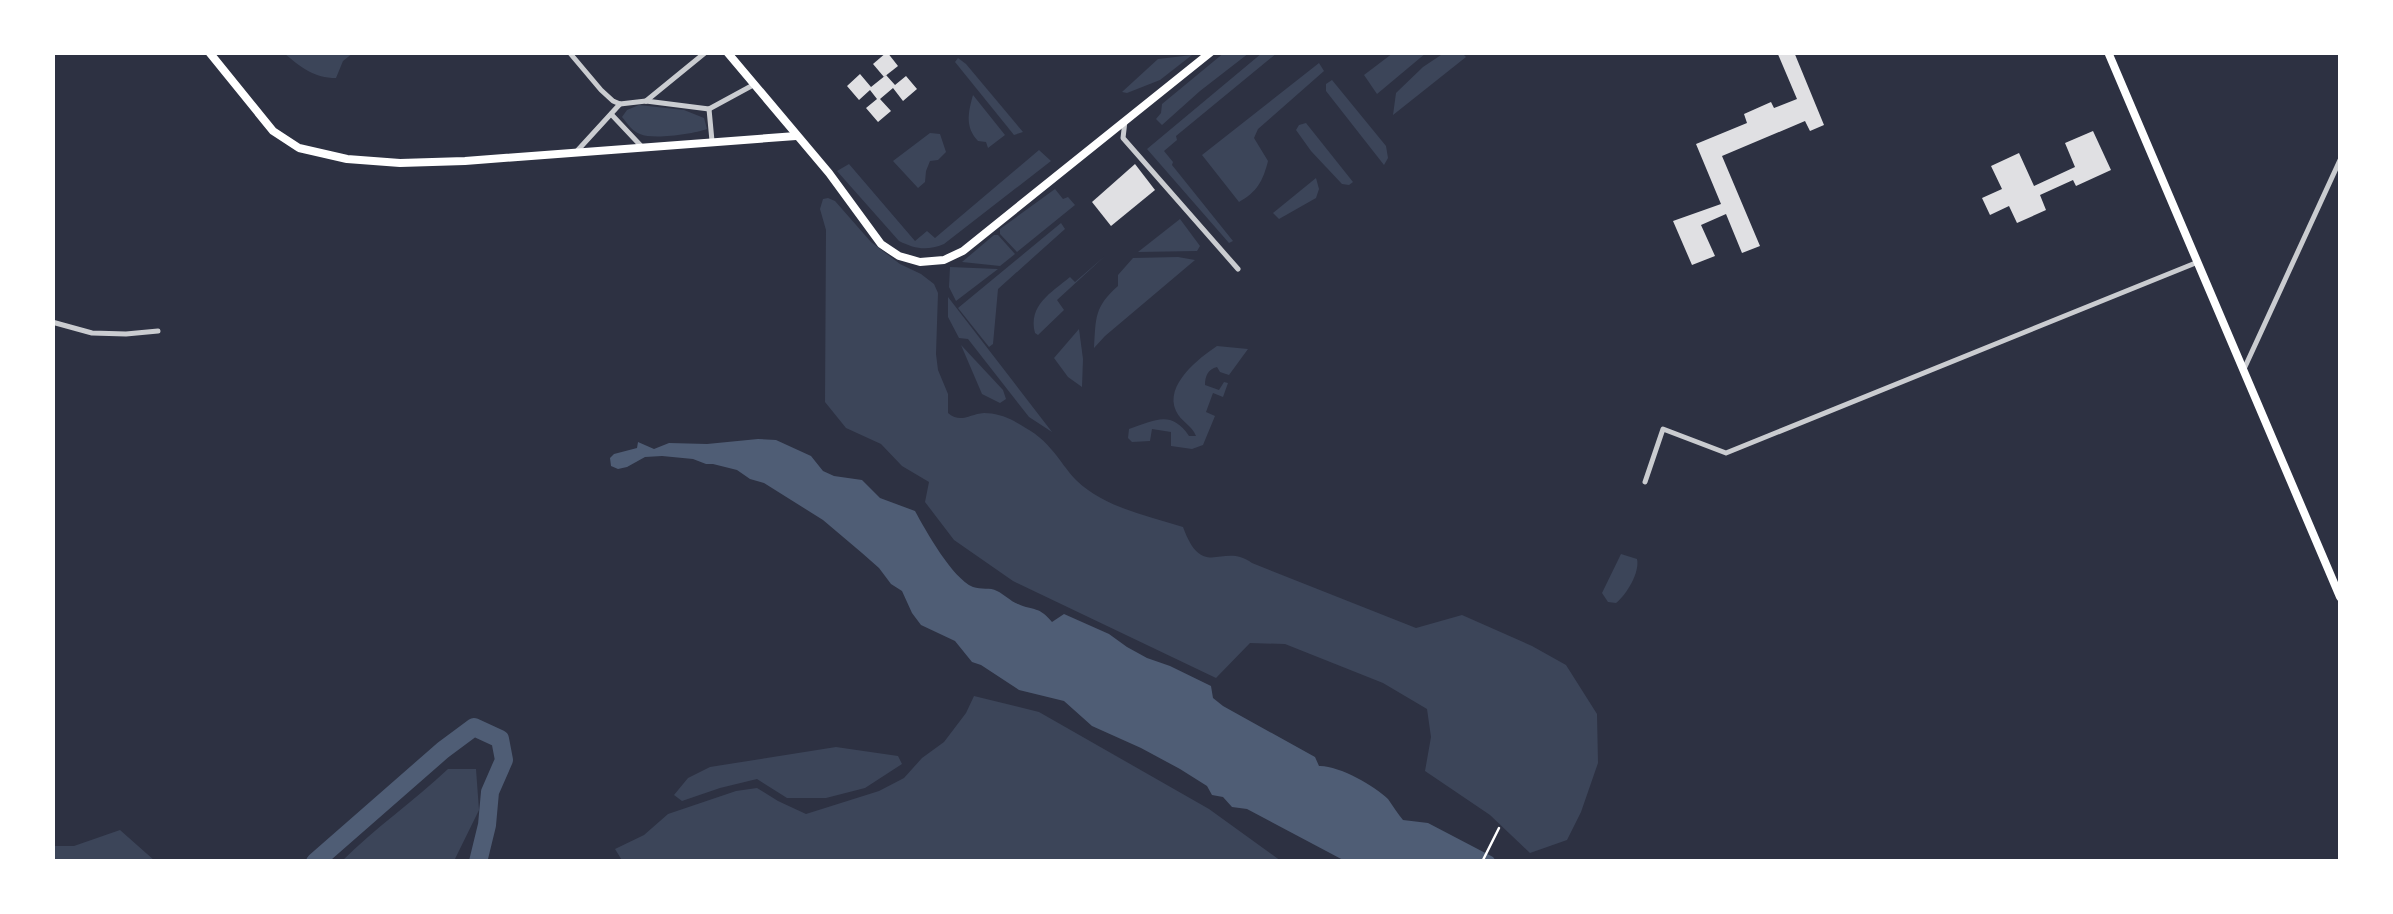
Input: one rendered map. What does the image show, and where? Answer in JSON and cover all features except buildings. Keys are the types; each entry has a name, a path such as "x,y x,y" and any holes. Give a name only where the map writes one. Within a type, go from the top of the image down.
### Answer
{"main road":[{"path":"209,52 273,131 299,148 347,159 400,163 796,136"},
{"path":"727,52 834,179 881,244 909,260 936,262 963,252 1211,52"},
{"path":"2108,52 2340,597"}],"street":[{"path":"569,52 601,90 620,104 646,101 709,109 755,84"},
{"path":"646,101 706,52"},
{"path":"575,153 620,104"},
{"path":"709,109 712,142"},
{"path":"611,114 644,148"},
{"path":"1125,121 1124,138 1238,268"},
{"path":"2244,369 2340,160"},
{"path":"1644,482 1662,430 1726,453 2198,262"},
{"path":"52,322 92,333 158,331"}],"path":[{"path":"1482,862 1499,828"}],"shaded area":[{"path":"1225,52 1249,53 1162,125 1156,119 1162,104"},
{"path":"353,53 343,61 336,78 309,71 285,54"},
{"path":"1262,53 1277,53 1176,136 1177,140 1164,151 1233,241 1229,243 1147,149"},
{"path":"1393,53 1426,53 1377,94 1364,75"},
{"path":"1444,53 1462,53 1466,57 1393,115 1396,93"},
{"path":"1192,55 1160,80 1122,92 1158,59"},
{"path":"958,58 1023,132 1014,135 955,62"},
{"path":"1319,63 1324,71 1258,129 1254,138 1268,161 1258,185 1239,202 1202,155"},
{"path":"1332,80 1386,146 1388,158 1384,165 1326,91 1326,84"},
{"path":"973,95 1005,135 988,148 986,142 978,141 969,125"},
{"path":"639,105 684,110 704,118 707,129 663,136 640,134 622,117"},
{"path":"1306,123 1353,182 1349,185 1342,184 1296,130"},
{"path":"930,133 940,134 946,152 938,160 930,161 925,182 918,188 893,161"},
{"path":"1039,150 1051,161 944,244 927,248 899,241 837,171 849,164 915,241 927,231 935,238"},
{"path":"1316,178 1316,198 1279,219 1273,213"},
{"path":"1055,189 1075,205 1017,252 1000,229"},
{"path":"828,198 871,242 934,284 938,293 936,354 948,394 948,413 961,418 988,413 1014,421 1043,440 1087,490 1126,509 1183,527 1190,543 1206,557 1241,557 1416,628 1462,615 1566,665 1597,714 1598,763 1567,840 1530,853 1490,815 1425,771 1431,737 1427,709 1383,683 1285,644 1250,643 1216,678 1013,581 954,540 925,502 929,482 902,466 881,444 846,428 825,402 826,230 820,209 823,199"},
{"path":"1180,219 1200,246 1197,251 1138,252"},
{"path":"1061,223 1065,229 998,289 993,344 989,347 958,308"},
{"path":"994,235 1015,254 1000,266 962,262"},
{"path":"1105,256 1057,300 1064,310 1038,335 1035,333 1035,315 1043,300 1070,277 1075,282"},
{"path":"1133,258 1195,260 1094,348 1100,307 1118,286 1118,275"},
{"path":"950,267 998,269 956,301 949,287"},
{"path":"948,297 1052,432 1029,417 968,339 959,338 948,317"},
{"path":"1079,329 1082,387 1068,377 1054,358"},
{"path":"961,345 1003,390 1006,399 1000,403 982,394"},
{"path":"1217,346 1248,349 1229,375 1217,367 1206,376 1205,385 1219,390 1224,382 1228,383 1223,397 1213,393 1206,412 1215,416 1203,445 1192,449 1171,446 1171,432 1152,429 1150,441 1132,442 1129,429 1162,419 1176,422 1189,436 1196,436 1176,411 1175,392 1185,373"},
{"path":"776,440 811,456 823,471 862,480 880,498 915,511 948,564 973,587 997,591 1015,603 1040,611 1052,622 1064,614 1109,634 1147,658 1211,686 1213,698 1223,706 1315,757 1319,766 1346,773 1374,788 1403,820 1428,823 1496,861 1345,861 1247,809 1232,807 1180,769 1092,726 1064,701 1019,690 972,662 955,641 921,625 902,591 862,553 823,520 764,483 737,470 693,459 645,457 627,467 611,466 614,454 637,448 638,442 654,449 669,443"},
{"path":"1621,554 1637,559 1637,570 1620,599 1608,602 1602,593"},
{"path":"974,696 1039,712 1209,809 1281,861 623,862 615,849 644,835 668,814 736,791 757,788 806,814 879,791 904,778 944,742"},
{"path":"836,747 898,756 902,764 865,788 826,798 787,798 757,779 682,801 674,795 688,778 710,767"},
{"path":"448,769 476,769 479,810 454,861 342,861 368,837"},
{"path":"120,830 155,861 53,861 53,846 74,846"}],"waterway":[{"path":"315,862 474,727 500,739 504,760 490,792 478,862"}]}
